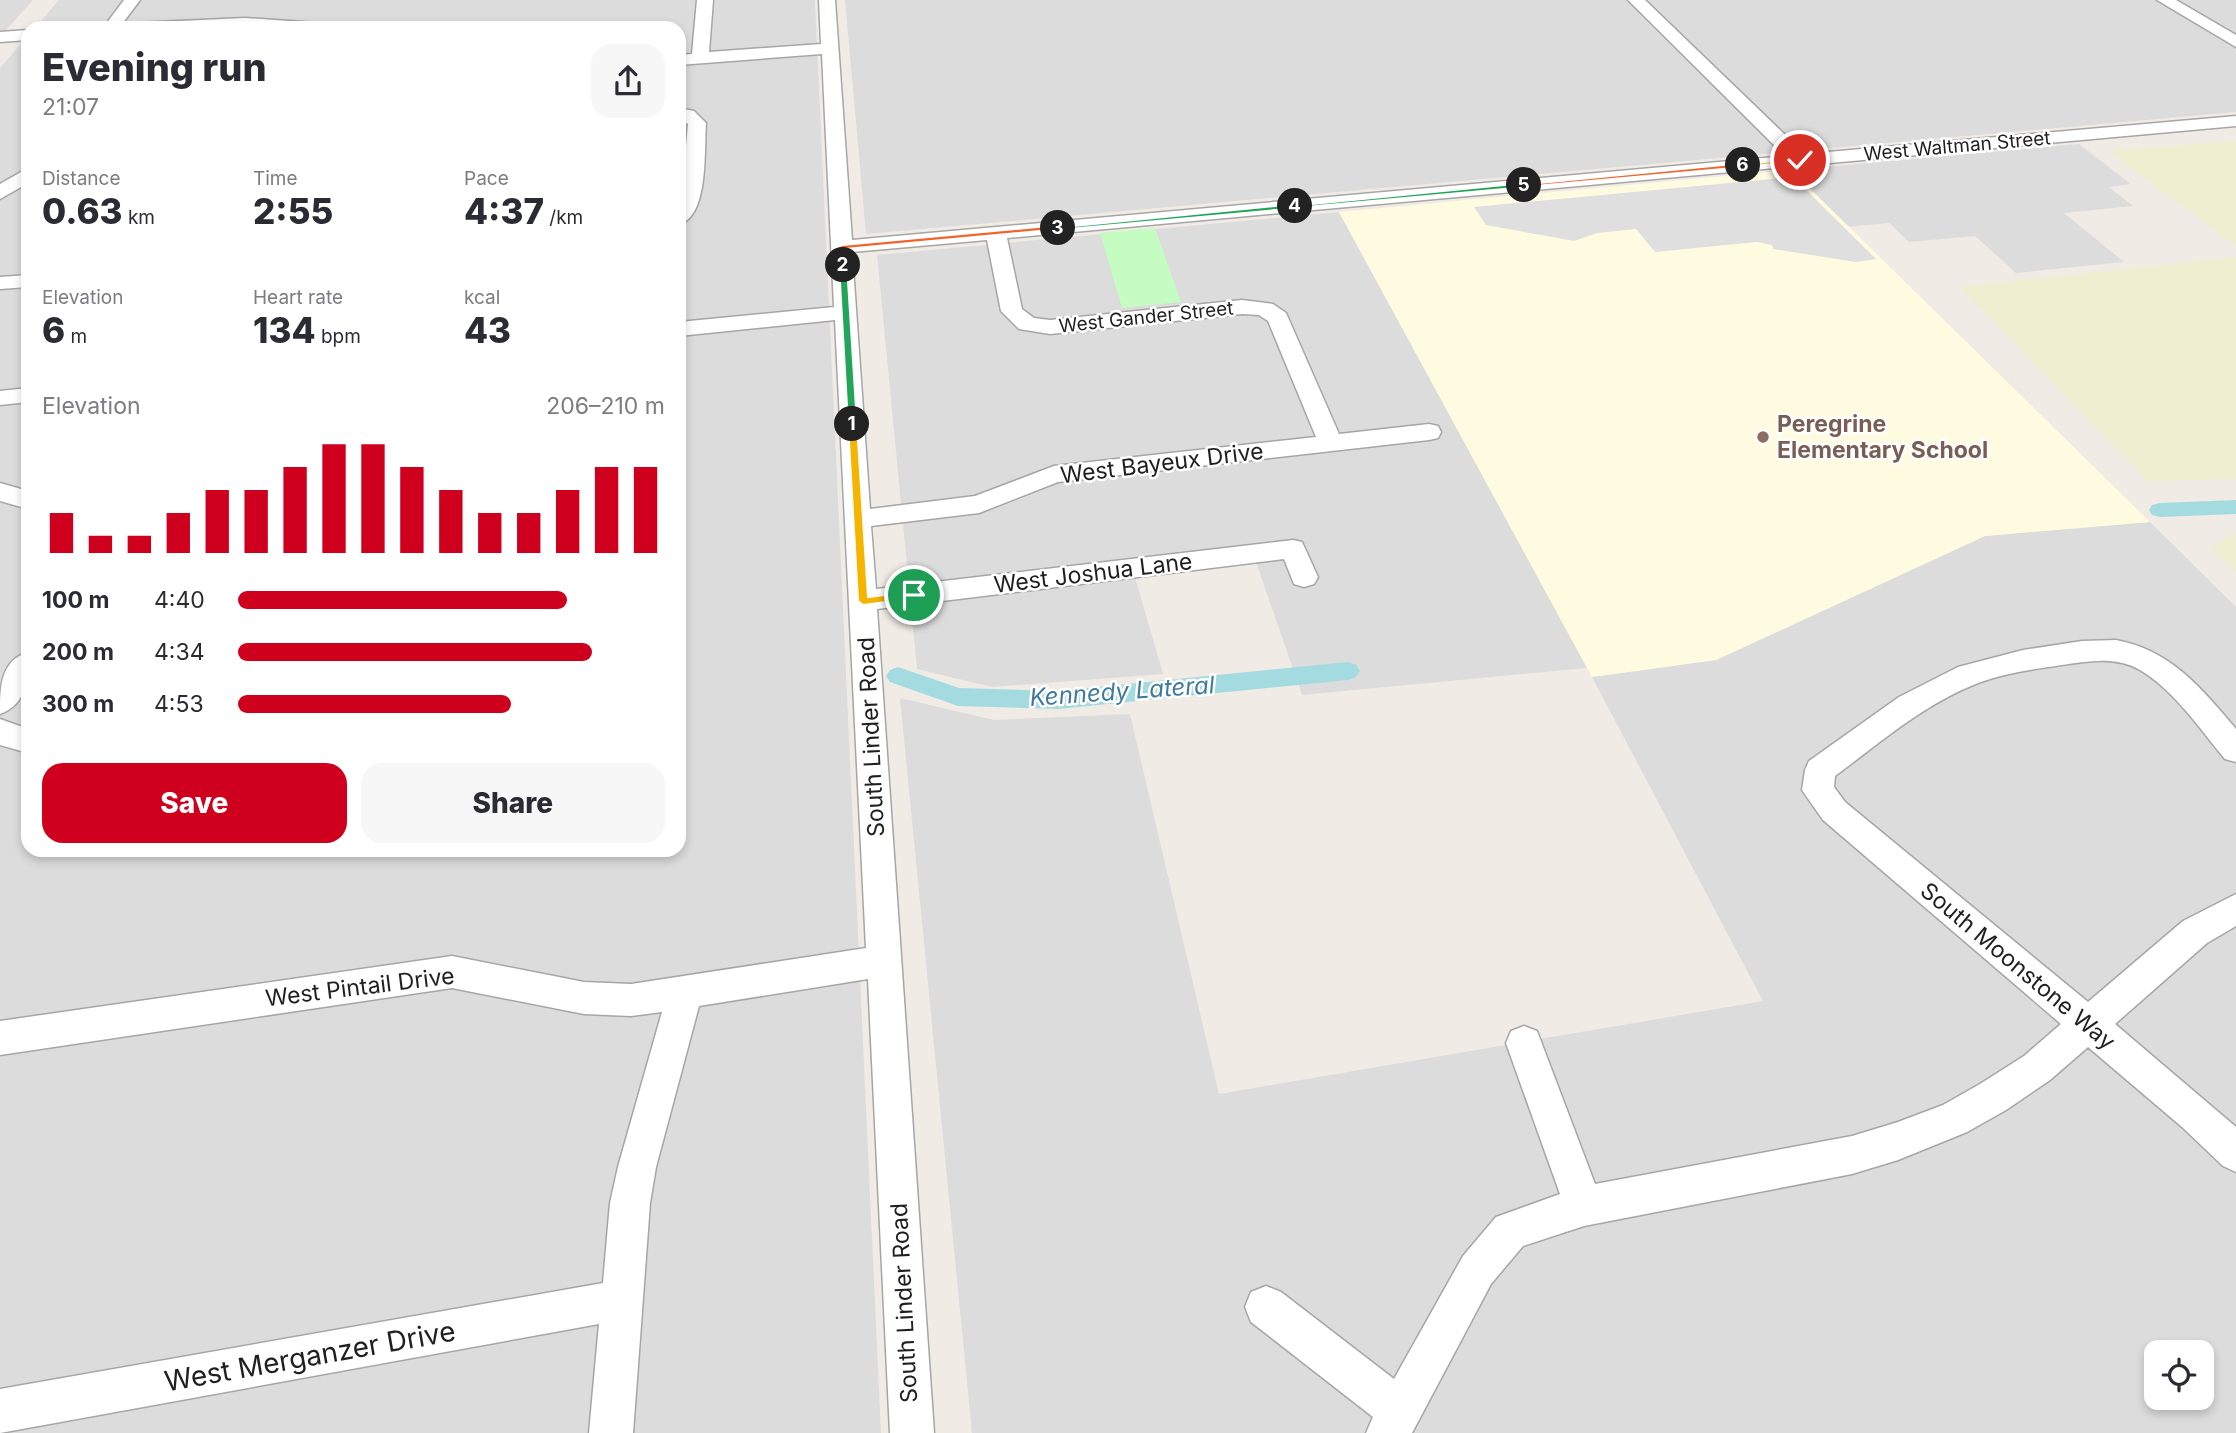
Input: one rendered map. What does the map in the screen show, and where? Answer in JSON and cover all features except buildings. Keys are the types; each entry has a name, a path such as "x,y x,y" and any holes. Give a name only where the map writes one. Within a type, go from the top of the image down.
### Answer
{"street":[{"path":"116,21 132,0"},
{"path":"700,58 705,0"},
{"name":"South Linder Road","path":"827,0 912,1433"},
{"path":"1636,0 1800,160"},
{"path":"2165,0 2236,42"},
{"path":"0,37 21,36"},
{"path":"686,59 830,48"},
{"path":"686,116 697,123 690,204 686,209"},
{"name":"West Waltman Street","path":"842,247 2236,121"},
{"path":"0,193 21,179"},
{"name":"West Gander Street","path":"996,233 1012,311 1027,324 1050,327 1242,307 1265,309 1278,318 1331,443"},
{"path":"0,283 21,282"},
{"path":"686,328 846,313"},
{"path":"0,398 21,395"},
{"name":"West Bayeux Drive","path":"858,519 979,504 1054,474 1429,432"},
{"path":"0,492 21,498"},
{"name":"West Joshua Lane","path":"863,601 1293,549 1304,577"},
{"name":"South Moonstone Way","path":"2236,750 2170,677 2151,663 2127,652 2104,648 2014,662 1966,676 1926,695 1821,770 1818,790 1834,811 2194,1114 2236,1153"},
{"path":"0,702 21,673"},
{"path":"0,732 21,740"},
{"path":"1266,1307 1394,1422 1477,1270 1510,1231 1584,1206 1804,1166 1898,1141 1954,1119 2037,1068 2195,932 2236,909"},
{"name":"West Pintail Drive","path":"0,1038 452,972 483,976 567,997 598,1001 631,1000 884,961"},
{"path":"611,1433 630,1203 637,1167 685,991"},
{"path":"1524,1043 1584,1206"},
{"name":"West Merganzer Drive","path":"0,1411 621,1300"}],"shaded area":[{"path":"0,0 33,0 0,37"},
{"path":"59,0 815,0 881,1433 0,1433 0,68 21,44 21,857 686,857 686,21 41,21"},
{"path":"845,0 2236,0 2236,112 866,234"},
{"path":"2236,141 2236,246 2109,151"},
{"path":"2079,144 2131,184 2109,187 2133,206 2064,213 2124,262 2016,273 1975,236 1909,242 1889,223 1847,227 1791,170"},
{"name":"Peregrine Elementary School","path":"1791,170 2150,522 1985,536 1716,660 1592,677 1339,212"},
{"path":"1793,177 1876,259 1856,262 1773,249 1772,245 1757,242 1655,252 1636,229 1597,233 1574,241 1486,225 1474,207"},
{"path":"1339,212 1587,668 1302,695 1256,562 1135,577 1163,674 992,687 917,669 877,255"},
{"path":"2236,257 2236,479 2148,481 1960,287"},
{"path":"2150,522 2236,607 2236,1433 972,1433 900,698 994,720 1130,714 1219,1094 1763,1001 1592,677 1716,660 1985,536"},
{"path":"2236,533 2236,573 2210,548"}],"green space":[{"path":"1155,228 1181,302 1122,308 1100,233"}],"waterway":[{"name":"Kennedy Lateral","path":"2160,510 2236,507"},
{"name":"Kennedy Lateral","path":"898,676 958,697 1058,700 1348,671"}],"place":[{"name":"Peregrine Elementary School","path":"1763,437"}],"route":[{"path":"914,595 863,601 842,247 1800,160"}]}
